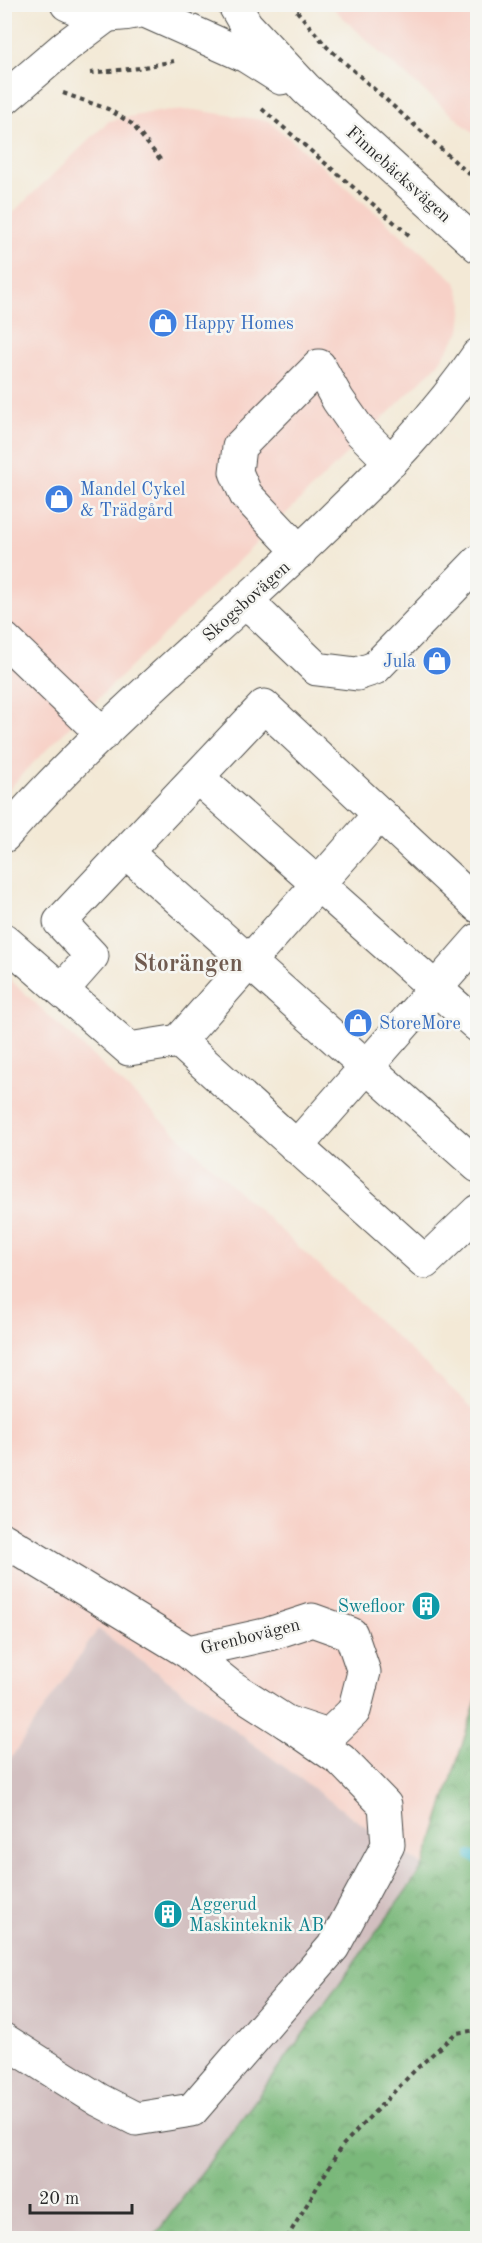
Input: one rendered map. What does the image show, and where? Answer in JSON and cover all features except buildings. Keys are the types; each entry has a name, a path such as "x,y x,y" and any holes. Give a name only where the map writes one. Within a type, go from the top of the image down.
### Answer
{"street":[{"path":"67,4 106,16 129,15 153,8"},
{"name":"Finnebäcksvägen","path":"234,4 246,25 321,103 477,246"},
{"name":"Finnebäcksvägen","path":"153,8 246,56 321,103"},
{"path":"4,99 66,46 106,16"},
{"name":"Skogsbovägen","path":"4,836 103,734 300,552 391,462 460,380 477,355"},
{"path":"300,552 246,495 236,472 239,447 319,366 338,400 359,430 391,462"},
{"path":"246,601 317,669 357,674 375,668 477,562"},
{"path":"4,639 103,734"},
{"path":"63,989 92,956 60,922 264,706 477,906"},
{"path":"197,777 477,1026"},
{"path":"4,940 63,989 129,1049 179,1041 380,814"},
{"path":"126,852 477,1166"},
{"path":"296,1147 477,940"},
{"path":"179,1041 425,1262 477,1211"},
{"name":"Grenbovägen","path":"4,1540 188,1652 230,1686 286,1722 328,1736 354,1711 364,1672 351,1634 312,1620 269,1634 188,1652"},
{"path":"4,2040 99,2100 136,2119 192,2110 333,1947 388,1845 385,1804 341,1760 286,1722"}],"path":[{"path":"291,4 327,47 477,182"},
{"path":"82,77 90,72 139,68 183,60"},
{"path":"67,87 60,92 108,109 132,124 163,163"},
{"path":"255,103 409,236"},
{"path":"287,2238 341,2147 416,2069 456,2033 477,2030"}],"shaded area":[{"path":"330,5 477,5 477,136 382,55"},
{"path":"194,110 269,121 456,282 463,304 460,331 438,364 24,772 5,794 5,220 109,121 154,112"},
{"path":"5,975 478,1413 477,1698 424,1866 352,1817 98,1629 5,1767"},
{"path":"98,1629 352,1817 424,1866 153,2238 5,2238 5,1767"}],"green space":[{"path":"477,1698 477,2238 153,2238 424,1866"}],"waterway":[{"path":"471,1856 478,1859"}],"place":[{"name":"Happy Homes","path":"163,323"},
{"name":"Mandel Cykel & Trädgård","path":"59,499"},
{"name":"Jula","path":"437,661"},
{"name":"StoreMore","path":"358,1023"},
{"name":"Swefloor","path":"426,1606"},
{"name":"Aggerud Maskinteknik AB","path":"168,1914"}],"district":[{"name":"Storängen","path":"188,963"}]}
